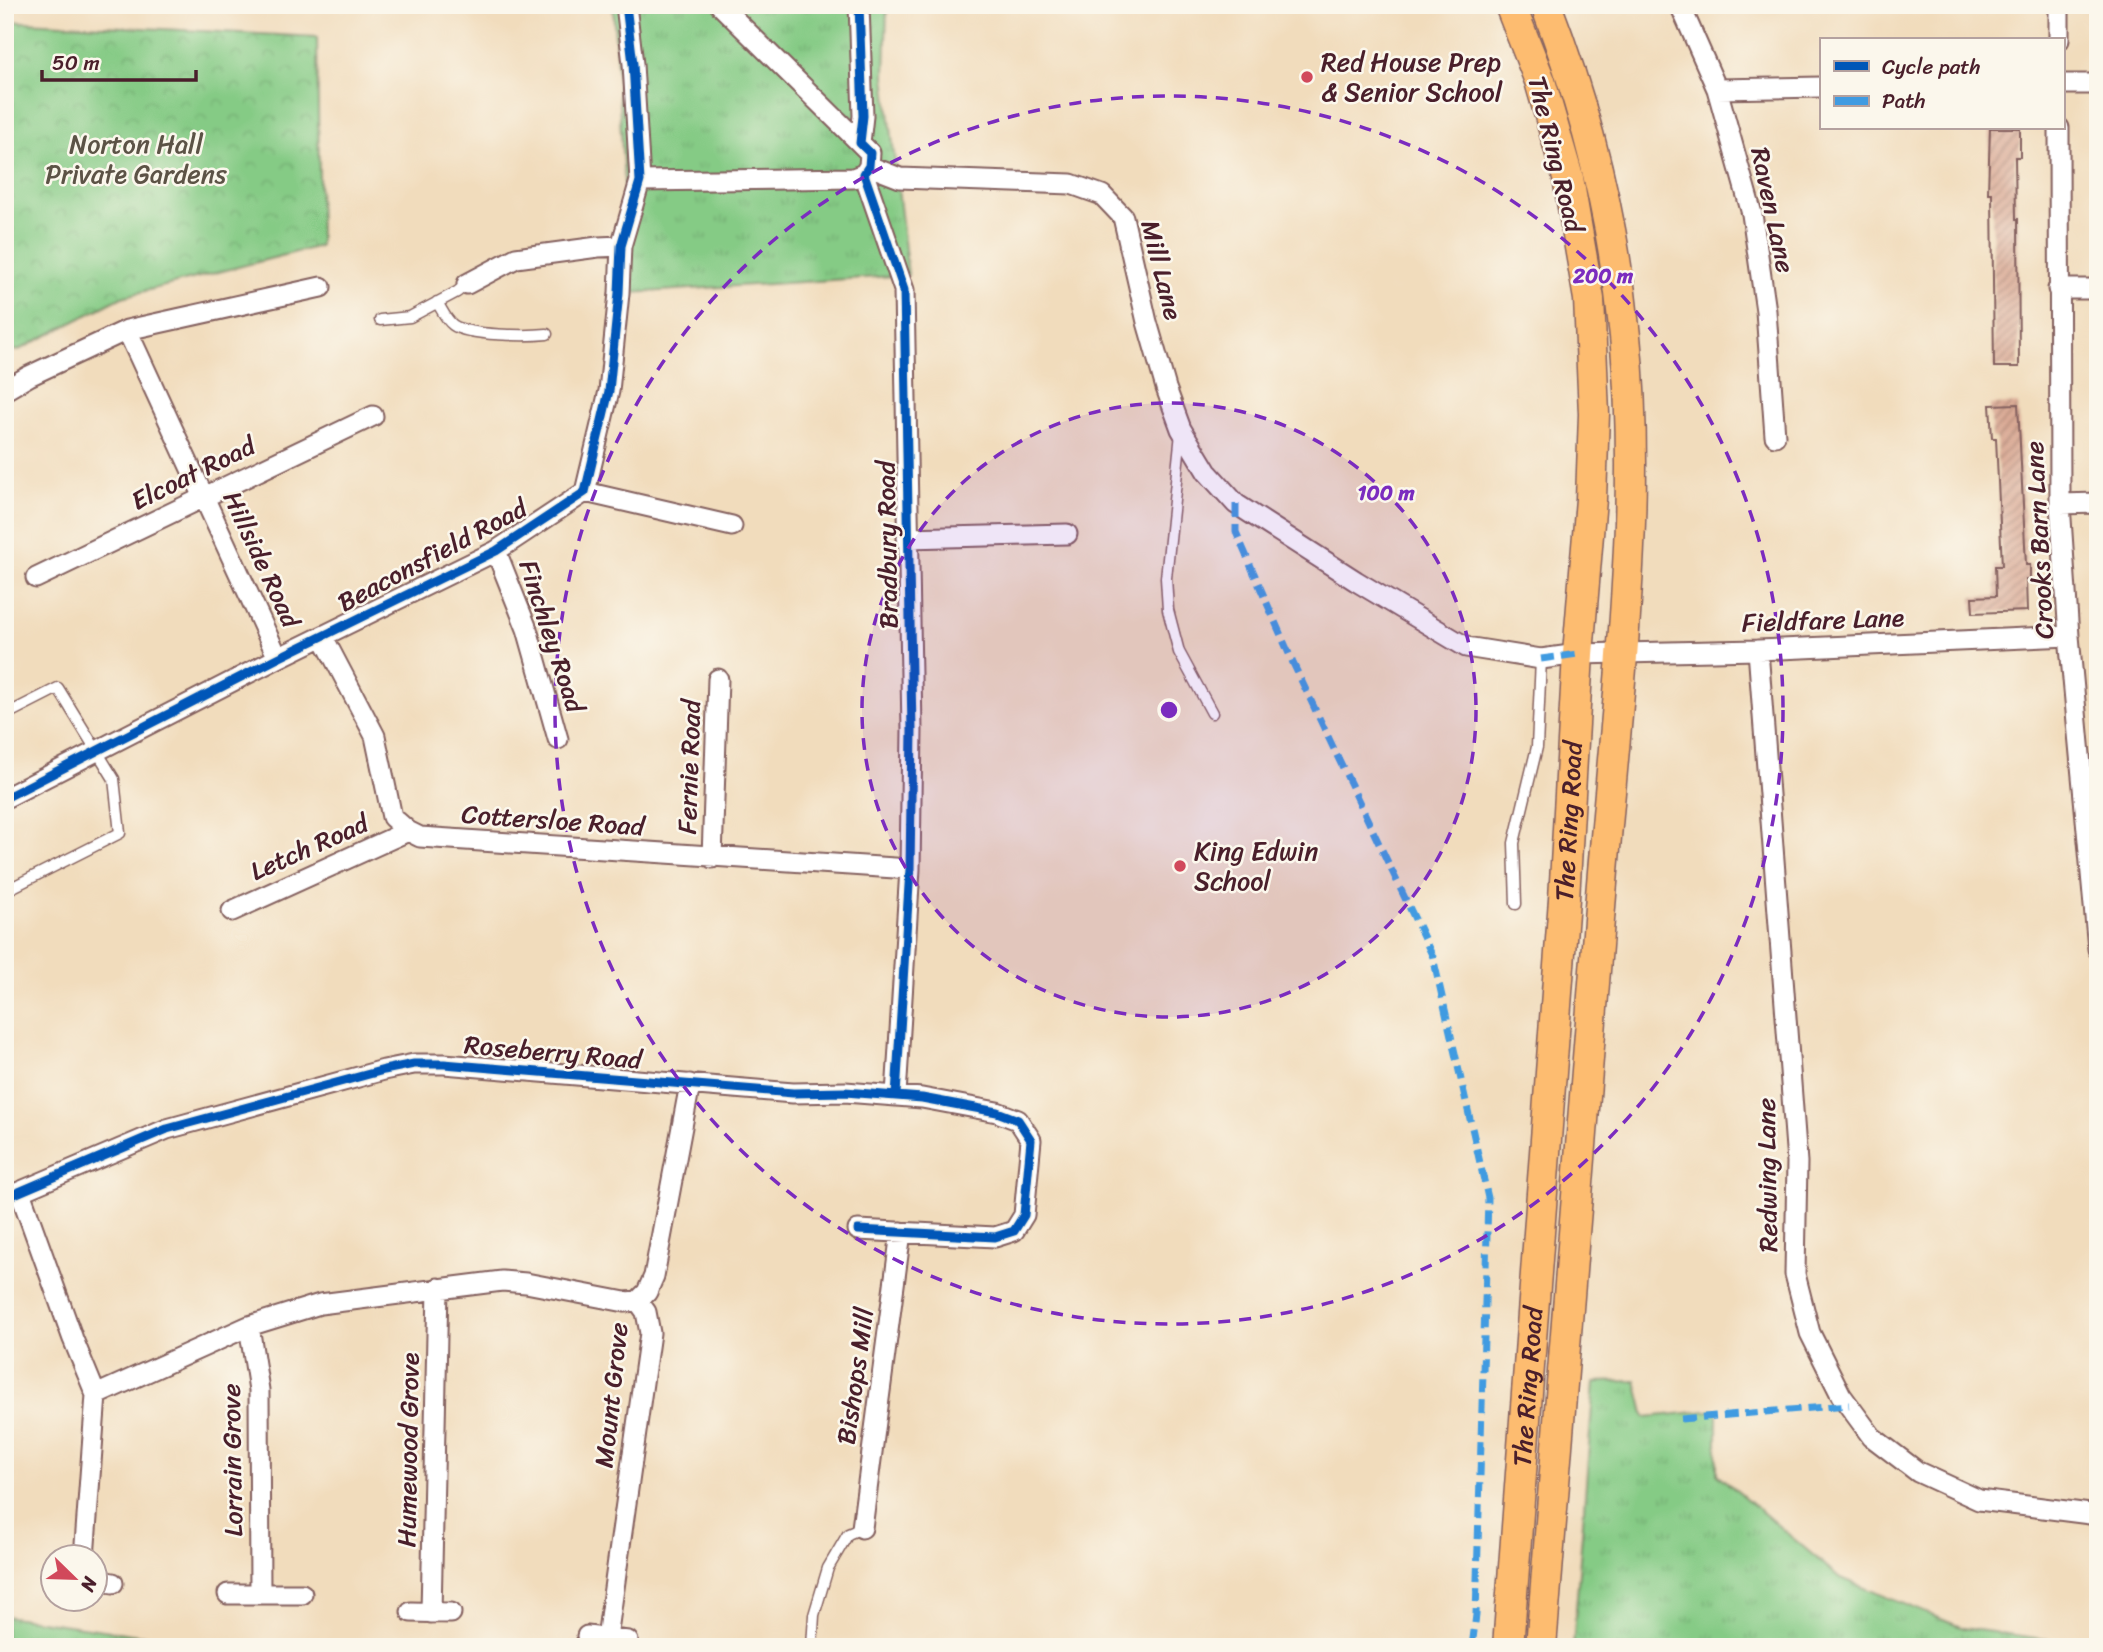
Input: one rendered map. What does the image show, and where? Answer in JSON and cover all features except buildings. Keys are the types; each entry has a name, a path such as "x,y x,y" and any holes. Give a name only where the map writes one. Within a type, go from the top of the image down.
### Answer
{"main road":[{"name":"The Ring Road","path":"1508,1647 1564,899 1578,654 1591,499 1594,414 1588,299 1568,177 1541,81 1510,5"},
{"name":"The Ring Road","path":"1541,1647 1622,653 1631,500 1626,338 1607,211 1590,137 1546,5"}],"street":[{"path":"626,5 634,64 640,181 621,246 610,391 585,492 732,526"},
{"path":"720,5 860,143"},
{"name":"Bradbury Road","path":"859,5 863,116 860,143 870,153 866,170 904,290 912,730 911,869 896,1095"},
{"name":"Raven Lane","path":"1680,5 1717,89 1752,214 1766,311 1775,436"},
{"path":"2059,5 2059,38"},
{"path":"2064,84 2098,84"},
{"path":"1717,89 1820,88"},
{"name":"Crooks Barn Lane","path":"2059,130 2060,504 2069,636 2098,949"},
{"name":"Mill Lane","path":"640,181 853,178 866,170 900,178 1071,184 1102,195 1123,217 1147,322 1181,429"},
{"path":"467,284 516,257 621,246"},
{"path":"5,390 127,330 321,287"},
{"path":"2058,289 2098,289"},
{"name":"Hillside Road","path":"127,330 278,658"},
{"name":"Elcoat Road","path":"36,578 373,416"},
{"path":"1181,429 1207,472 1236,504 1356,581 1466,647 1541,659"},
{"name":"Beaconsfield Road","path":"5,797 496,551 585,492"},
{"path":"2060,504 2098,503"},
{"path":"907,538 1067,534"},
{"name":"Finchley Road","path":"496,551 527,629 558,739"},
{"name":"Fieldfare Lane","path":"1541,659 1578,654 1758,650 2069,636"},
{"path":"323,638 375,736 391,817 408,831"},
{"name":"Redwing Lane","path":"1758,650 1797,1161 1795,1274 1810,1333 1841,1395 1872,1437 1918,1472 1979,1500 2098,1514"},
{"name":"Fernie Road","path":"712,858 718,679"},
{"name":"Cottersloe Road","path":"408,831 420,837 911,869"},
{"name":"Letch Road","path":"232,911 408,831"},
{"name":"Roseberry Road","path":"13,1195 167,1129 414,1064 444,1064 793,1093 896,1095 997,1112 1018,1120 1031,1140 1024,1214 1014,1231 995,1237 901,1232"},
{"name":"Mount Grove","path":"607,1638 650,1333 646,1312 638,1301 647,1292 654,1276 690,1084"},
{"path":"13,1195 96,1395 85,1544"},
{"path":"858,1230 901,1232"},
{"name":"Bishops Mill","path":"862,1528 901,1232"},
{"path":"96,1395 249,1326 320,1304 502,1281 625,1302 638,1301"},
{"name":"Humewood Grove","path":"438,1288 421,1612 451,1613"},
{"name":"Lorrain Grove","path":"249,1326 259,1390 260,1594"},
{"path":"228,1594 302,1594"},
{"path":"587,1636 628,1641"}],"lane":[{"path":"380,320 410,317 467,284"},
{"path":"437,302 450,324 464,331 524,336 547,334"},
{"path":"1181,429 1166,578 1168,610 1179,652 1212,713"},
{"path":"1516,904 1514,843 1537,747 1541,659"},
{"path":"5,715 58,688 114,779 120,833 5,891"},
{"path":"812,1647 814,1615 828,1568 848,1534 862,1528"}],"green space":[{"path":"613,5 887,5 885,76 908,275 631,293"},
{"name":"Norton Hall Private Gardens","path":"5,21 317,37 320,246 122,297 17,351 5,348"},
{"path":"1636,1381 1645,1417 1717,1410 1717,1474 1840,1578 1963,1628 2058,1641 2098,1642 2098,1647 1573,1647 1594,1382"},
{"path":"5,1616 208,1645 219,1647 5,1647"}],"marked path":[{"path":"1236,504 1236,532 1293,663 1433,957 1488,1198 1476,1615 1472,1647"},
{"path":"1541,659 1578,654"},
{"path":"1681,1419 1849,1405"}],"cycle path":[{"path":"5,798 278,658 496,551 585,492 609,391 621,246 640,181 633,64 626,5"},
{"path":"859,5 863,116 860,143 870,153 869,166 864,174 904,290 912,730 910,869 896,1095"},
{"path":"5,1198 167,1129 414,1064 444,1064 793,1093 845,1092 922,1098 997,1112 1018,1120 1031,1140 1024,1215 1014,1231 995,1237 858,1230"}],"place":[{"name":"Red House Prep & Senior School","path":"1307,77"},
{"name":"King Edwin School","path":"1180,866"}]}
